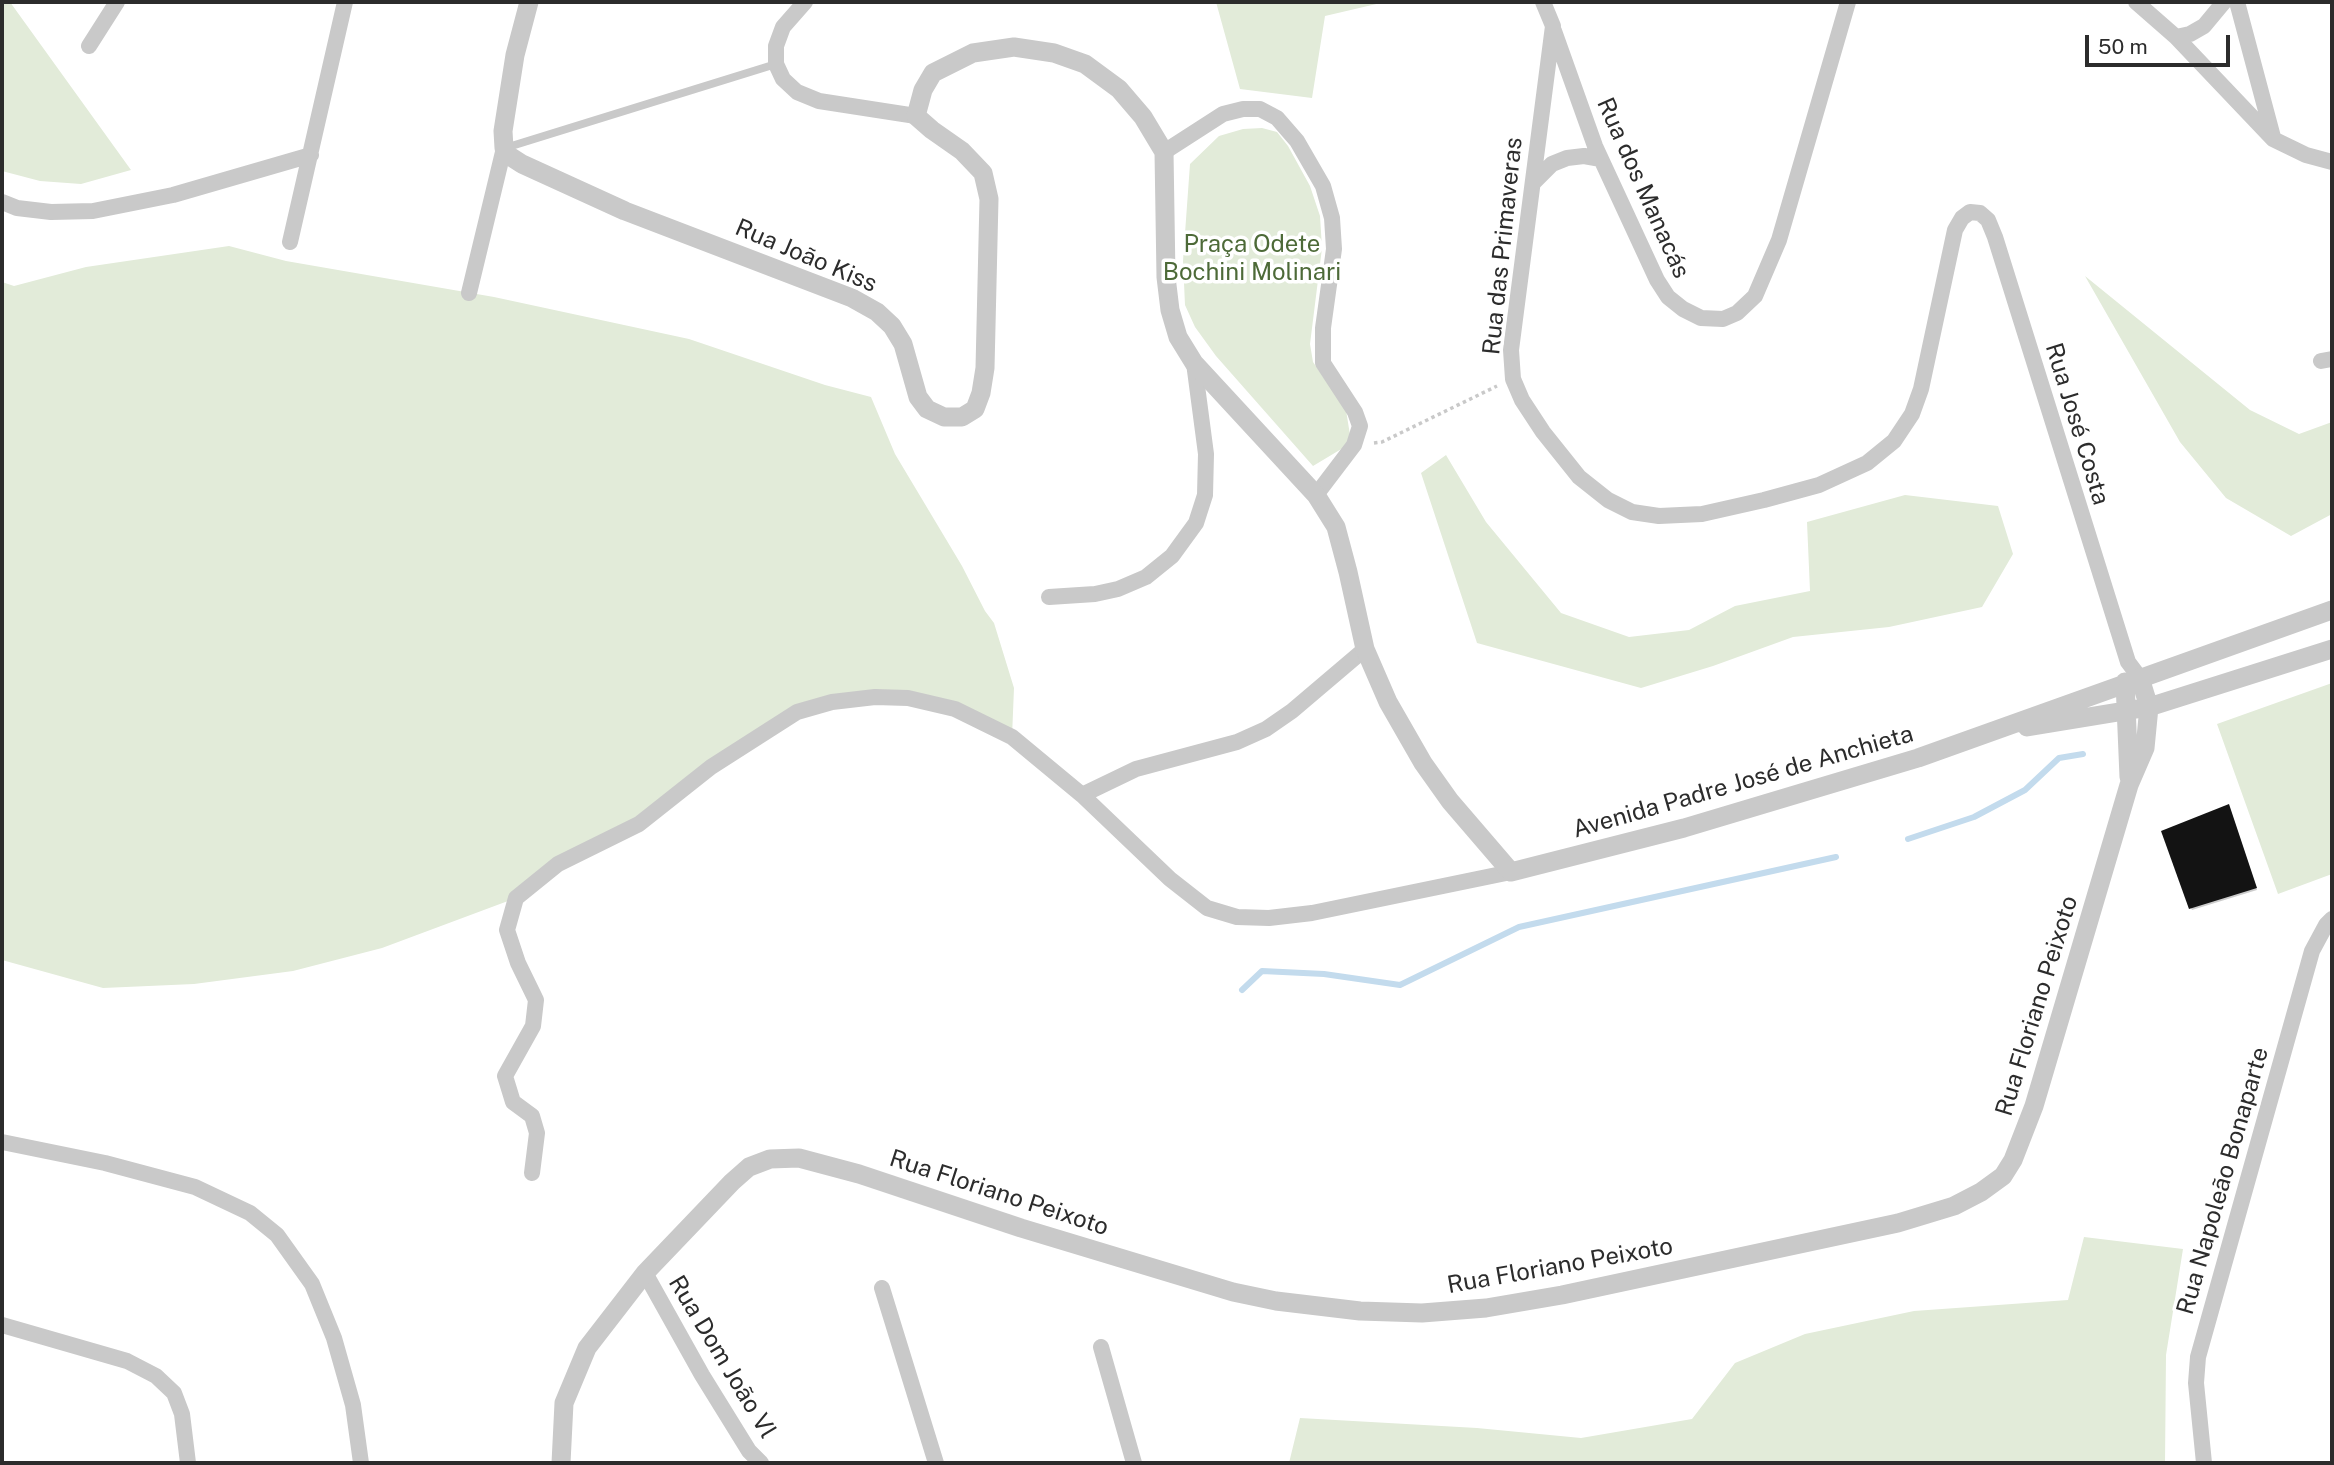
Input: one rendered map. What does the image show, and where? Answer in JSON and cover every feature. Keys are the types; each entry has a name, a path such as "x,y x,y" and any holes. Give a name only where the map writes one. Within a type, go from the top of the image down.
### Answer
{"street":[{"path":"89,46 117,2"},
{"path":"290,242 345,2"},
{"path":"469,293 504,148 503,131 515,55 529,2"},
{"path":"776,64 776,46 783,27 805,2"},
{"name":"Rua das Primaveras","path":"1543,2 1553,26 1513,318 1513,379 1522,400 1543,432 1579,477 1608,500 1632,512 1659,516 1702,514 1764,500 1819,485 1867,463 1894,441 1912,414 1921,389 1955,230 1962,218 1970,212"},
{"name":"Rua dos Manacás","path":"1553,26 1601,159 1657,280 1668,297 1683,309 1701,318 1723,319 1737,313 1755,296 1779,240 1848,2"},
{"path":"2136,2 2176,37 2273,139 2306,155 2332,162"},
{"path":"2176,37 2190,34 2204,26 2224,2"},
{"path":"2237,2 2273,139"},
{"path":"532,1173 537,1133 532,1116 513,1102 505,1076 533,1026 536,1000 518,963 507,930 516,898 553,867 639,824 711,767 797,712 832,702 875,697 908,698 955,709 1012,737 1082,795 1170,879 1207,908 1237,917 1269,918 1312,913 1510,872 1450,802 1423,763 1388,702 1365,649 1336,527 1317,495 1194,363 1178,337 1170,310 1166,277 1164,152 1143,117 1119,89 1086,64 1054,53 1014,47 973,53 933,73 923,90 916,116"},
{"name":"Rua João Kiss","path":"504,148 508,155 522,164 625,211 852,298 877,312 892,326 903,344 918,397 927,409 944,417 962,417 975,409 985,368 989,200 983,173 962,151 916,116 819,101 797,92 783,79 776,64"},
{"path":"1164,152 1223,114 1243,109 1260,109 1277,118 1297,141 1323,186 1332,218 1334,249 1323,328 1323,363 1355,412 1360,426 1354,445 1317,495"},
{"path":"2,202 17,208 51,212 93,211 173,195 311,155"},
{"path":"1533,183 1552,164 1567,158 1584,156 1601,159"},
{"name":"Rua José Costa","path":"1970,212 1980,213 1988,220 1995,237 2131,674"},
{"path":"1049,597 1095,594 1118,589 1146,577 1172,556 1196,523 1205,495 1206,454 1194,363"},
{"path":"1988,733 2131,674 2332,610"},
{"path":"1082,795 1136,769 1237,742 1265,729 1292,711 1365,649"},
{"path":"1988,733 2149,707 2332,649"},
{"path":"2129,785 2145,748 2149,707 2131,674"},
{"path":"2129,785 2127,712 2131,674"},
{"name":"Avenida Padre José de Anchieta","path":"1510,872 1684,828 1918,758 1988,733"},
{"name":"Rua Floriano Peixoto","path":"561,1463 564,1404 586,1348 645,1273 732,1182 749,1167 770,1159 799,1158 859,1174 1021,1228 1233,1292 1276,1301 1360,1311 1422,1313 1486,1308 1562,1295 1898,1223 1954,1206 2003,1176 2013,1160 2034,1106 2129,785"},
{"name":"Rua Napoleão Bonaparte","path":"2204,1463 2196,1384 2198,1357 2312,951 2332,919"},
{"path":"2,1142 105,1163 195,1187 250,1213 277,1235 312,1284 334,1338 354,1405 361,1463"},
{"name":"Rua Dom João Vl","path":"645,1273 702,1375 749,1451 761,1463"},
{"path":"882,1288 936,1463"},
{"path":"2,1325 127,1361 156,1376 174,1393 182,1414 188,1463"},
{"path":"1101,1347 1134,1463"}],"lane":[{"path":"504,148 776,64"}],"path":[{"path":"1354,445 1382,442 1513,379"}],"green space":[{"path":"2,2 10,2 131,170 81,184 40,181 2,171"},
{"path":"1216,2 1385,2 1325,16 1312,98 1240,89"},
{"name":"Praça Odete Bochini Molinari","path":"1262,128 1277,132 1288,146 1310,186 1320,216 1322,248 1310,344 1313,362 1346,410 1350,435 1348,445 1313,466 1216,356 1195,327 1185,305 1183,261 1190,164 1219,136 1243,129"},
{"path":"229,246 286,261 494,297 689,339 825,385 871,397 895,454 994,623 1014,688 1012,737 908,698 797,712 516,898 382,948 293,971 194,984 103,988 2,960 2,282 14,286 86,267"},
{"path":"2085,276 2250,410 2299,434 2332,422 2332,514 2291,536 2226,498 2180,442"},
{"path":"1446,455 1486,522 1561,613 1629,637 1689,630 1735,606 1810,591 1807,522 1905,495 1998,506 2013,554 1982,607 1889,627 1793,637 1641,688 1477,643 1421,473"},
{"path":"2332,683 2332,874 2278,894 2217,724"},
{"path":"2084,1237 2183,1249 2166,1355 2165,1463 1289,1463 1300,1418 1477,1428 1581,1438 1692,1419 1735,1363 1805,1334 1914,1311 2068,1300"}],"building":[{"path":"2229,804 2257,888 2189,909 2161,831"}],"waterway":[{"path":"1908,839 1974,817 2025,790 2059,758 2083,754"},
{"path":"1242,990 1262,971 1324,974 1400,985 1519,927 1836,857"}]}
